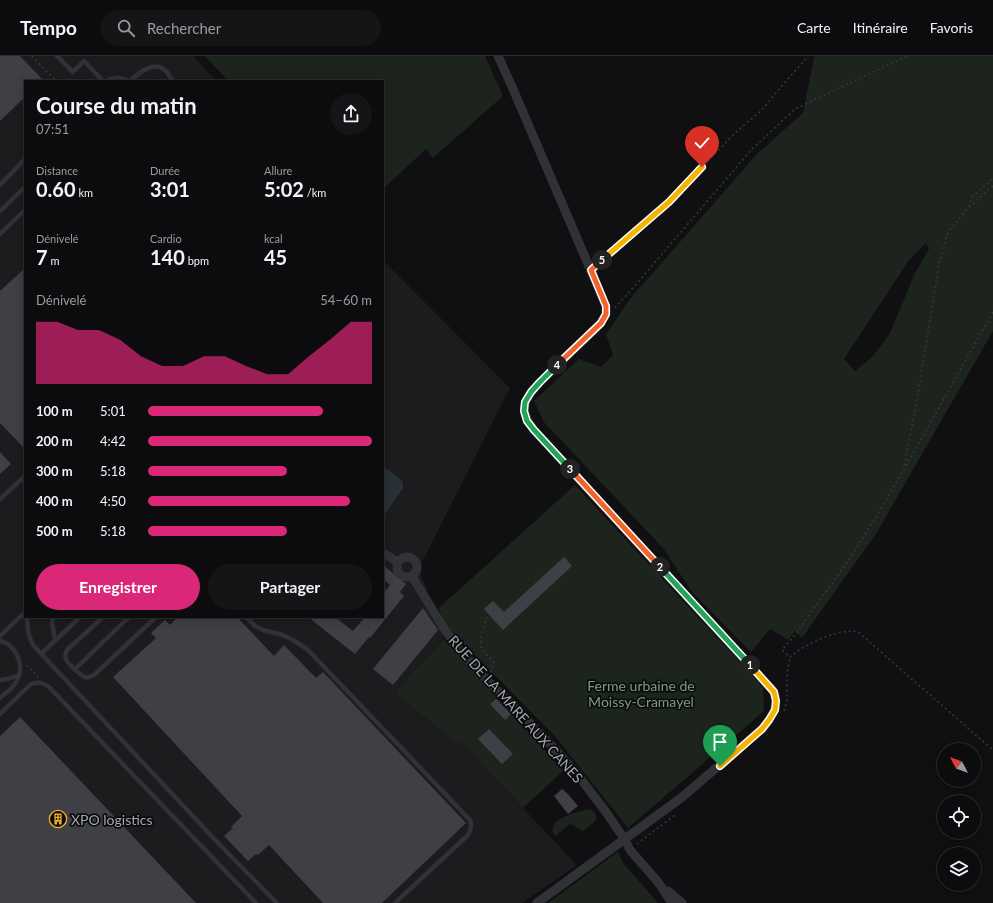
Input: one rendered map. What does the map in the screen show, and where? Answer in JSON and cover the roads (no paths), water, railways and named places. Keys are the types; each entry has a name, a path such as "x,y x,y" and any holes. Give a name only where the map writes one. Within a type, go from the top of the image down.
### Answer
{"street":[{"path":"498,56 606,306 606,314 601,323 531,392 525,402 524,411 527,421 766,683 774,692 776,701 775,710 762,729 681,798 537,903"},
{"path":"384,554 398,562"},
{"path":"407,557 416,561 417,570 412,576 406,578 401,576 399,573 397,568 398,562 403,558 407,557"},
{"name":"RUE DE LA MARE AUX CANES","path":"412,576 457,647 574,770 606,812 630,850 658,882"},
{"path":"658,882 672,903"},
{"path":"658,882 682,903"}],"lane":[{"path":"57,56 73,72 84,61 104,80"},
{"path":"130,80 148,67 156,65 163,68 172,80"},
{"path":"108,80 113,78 126,80"},
{"path":"0,185 24,160"},
{"path":"0,211 24,188"},
{"path":"0,234 24,211"},
{"path":"0,499 24,477"},
{"path":"0,636 24,613"},
{"path":"27,618 27,628 30,638 34,644 219,844 277,903"},
{"path":"53,618 52,624 55,640"},
{"path":"42,653 79,618"},
{"path":"102,618 67,650 65,656 66,660 86,678 94,675 155,618"},
{"path":"75,669 128,618"},
{"path":"247,618 255,626 263,630 283,635 307,649 470,820 471,829 468,835 395,903"},
{"path":"0,641 5,642 14,650 18,657 20,667 19,675 14,685 0,698"},
{"path":"0,680 19,675"},
{"path":"0,714 31,684 44,682 256,903"}],"place":[{"name":"XPO logistics","path":"58,819"}],"park label":[{"name":"Ferme urbaine de Moissy-Cramayel","path":"641,694"}]}
